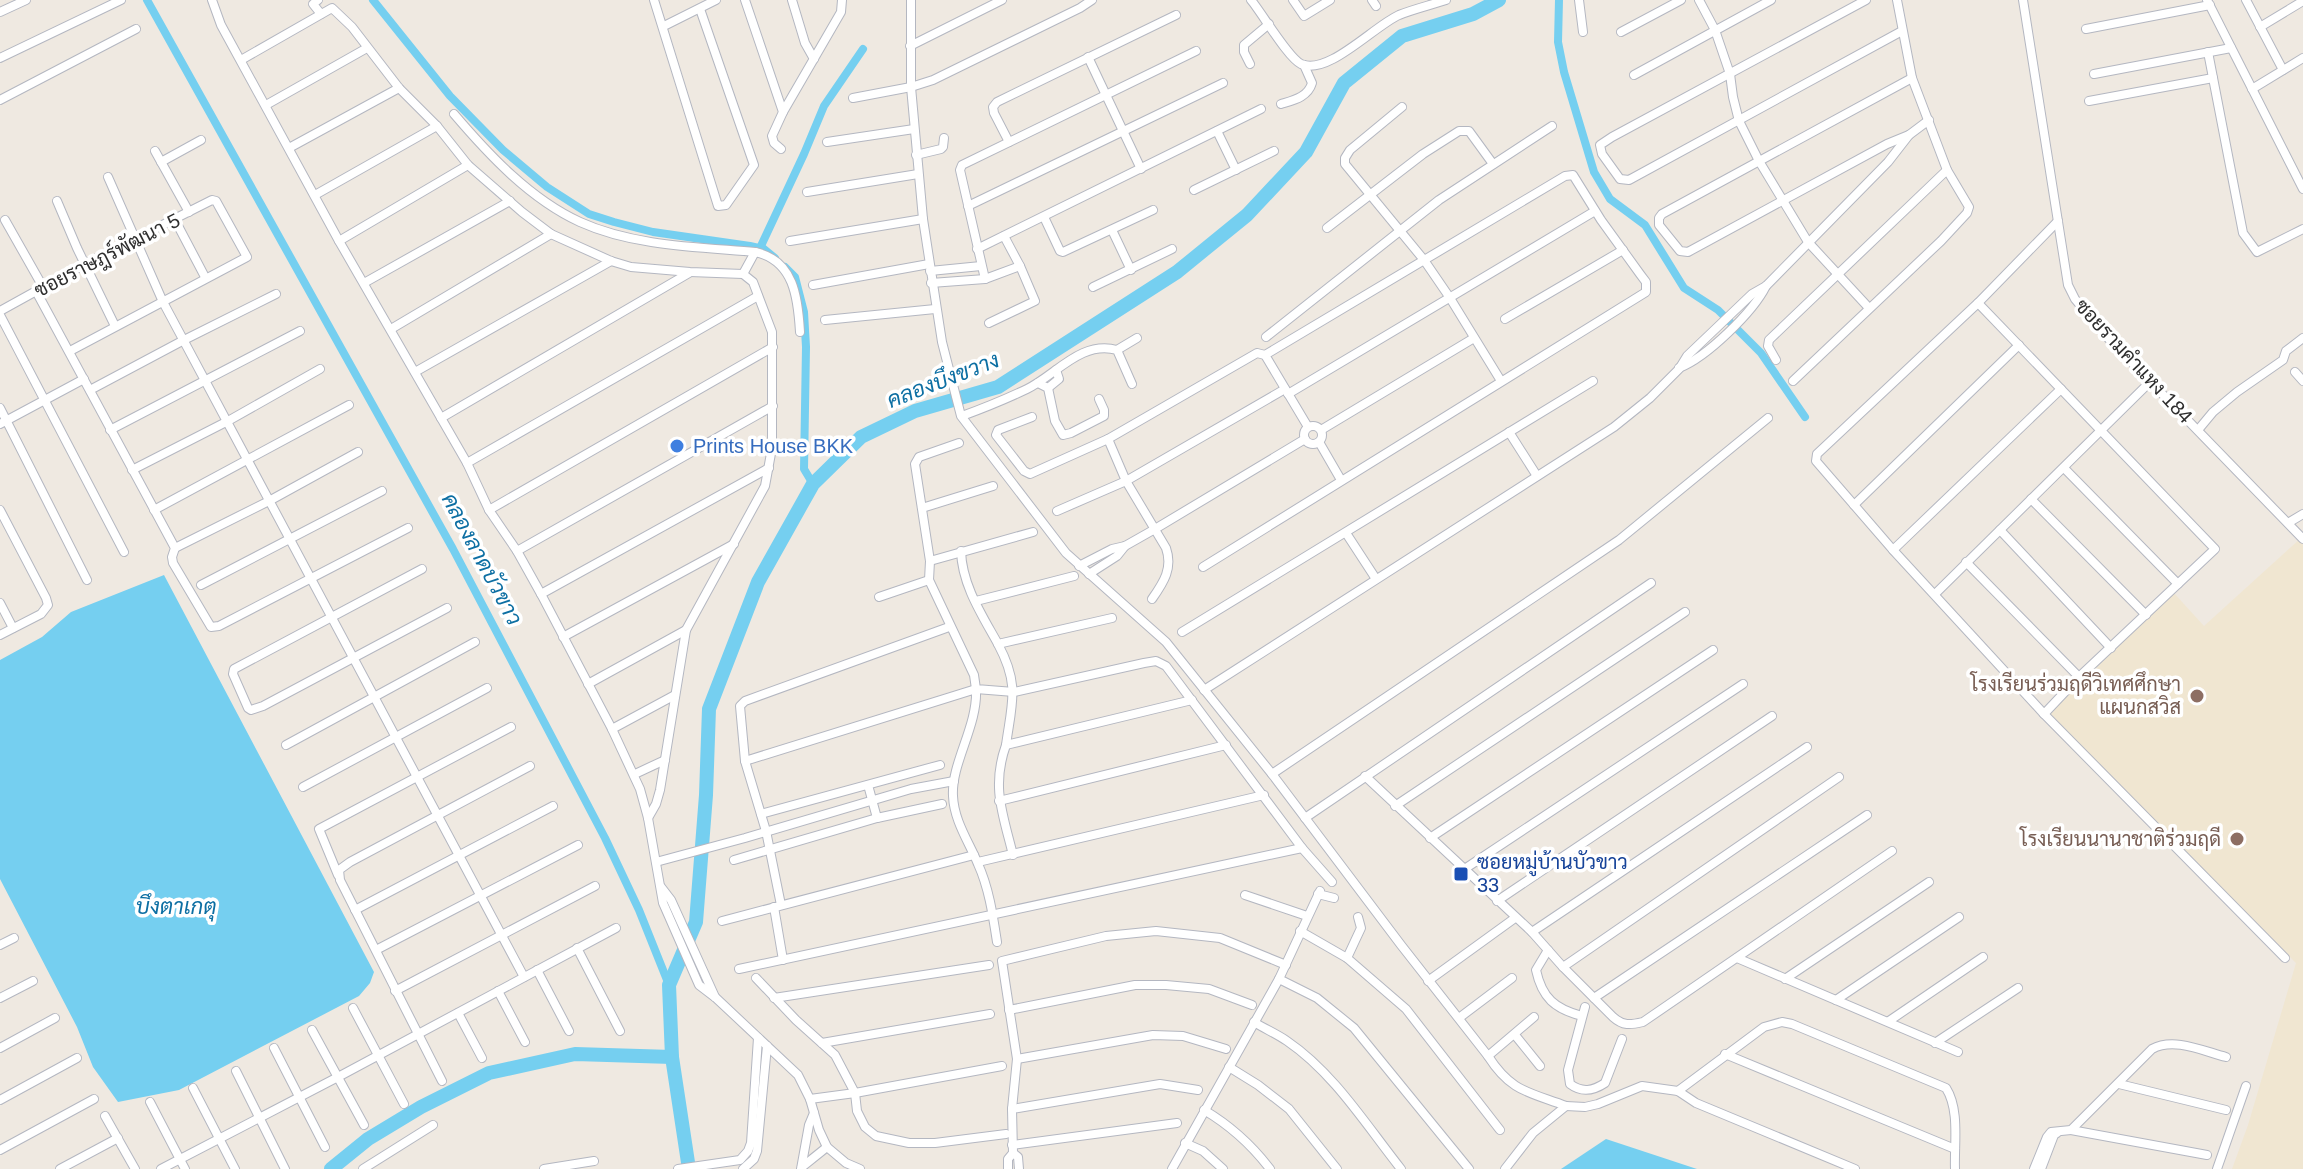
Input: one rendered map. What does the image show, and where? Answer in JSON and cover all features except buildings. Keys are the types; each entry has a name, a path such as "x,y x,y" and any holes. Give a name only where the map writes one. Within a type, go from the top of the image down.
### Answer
{"street":[{"path":"0,12 26,0"},
{"path":"0,58 121,0"},
{"path":"212,0 221,25 339,241 467,463 489,510 541,594 635,774 648,818 660,887 703,984 798,1075 827,1147 846,1163 860,1169"},
{"path":"318,0 313,4 321,14"},
{"path":"654,0 718,206 726,205 754,165 700,9"},
{"path":"664,26 716,0"},
{"path":"745,0 783,112"},
{"path":"792,0 805,43 814,59"},
{"path":"781,149 772,136 841,12 842,0"},
{"path":"911,0 911,87 918,174 935,309 952,383 962,416 1066,553 1166,642 1272,774 1498,1072 1525,1092 1566,1106 1598,1104 1642,1086 1678,1091 1696,1103 1855,1169"},
{"path":"910,46 1002,0"},
{"path":"853,98 933,80 1077,4 1092,0"},
{"path":"1251,0 1295,60 1304,65 1312,83 1310,90 1298,99 1281,104"},
{"path":"1293,0 1304,16 1330,0"},
{"path":"1304,65 1333,59 1397,16 1446,0"},
{"path":"1579,0 1583,32"},
{"path":"1621,32 1681,0"},
{"path":"1699,0 1715,30 1730,74 1739,121 1759,161 1808,242 1869,308"},
{"path":"1634,75 1771,0"},
{"path":"1866,0 1612,137 1602,143 1600,149 1625,182 1902,31"},
{"path":"1793,381 1941,241 1969,207 1947,170 1912,78 1897,0"},
{"name":"ซอยรามคำแหง 184","path":"2023,0 2068,285 2075,299 2105,335 2288,523 2299,529 2303,539"},
{"path":"2246,0 2283,70"},
{"path":"2260,27 2303,1"},
{"path":"2086,29 2208,3 2303,189"},
{"path":"241,60 332,8 352,27 399,88 437,126 468,165 551,234 631,267 743,274 753,282 770,324 773,347 769,468 765,486 686,630 660,790 648,818"},
{"path":"1009,142 994,113 994,104 1176,15"},
{"path":"1250,64 1244,45 1269,24"},
{"path":"0,100 136,29"},
{"path":"266,105 367,48"},
{"path":"2094,74 2231,48"},
{"path":"985,279 960,170 962,165 1196,51"},
{"path":"2208,52 2243,233 2257,252 2303,229"},
{"path":"1088,57 1141,169"},
{"path":"2252,89 2303,58"},
{"path":"1912,78 1662,214 1659,225 1680,251 1688,252 1781,200 1909,135 1929,120"},
{"path":"2089,101 2213,78"},
{"path":"968,206 1223,83"},
{"path":"289,148 399,88"},
{"path":"1402,107 1346,155 1345,164 1424,260 1501,381"},
{"path":"977,249 1261,109"},
{"path":"454,114 480,144 536,195 581,222 619,235 679,246 767,255 780,264 790,278 798,300 800,332"},
{"path":"315,195 437,126"},
{"path":"1266,337 1439,200 1552,126"},
{"path":"827,142 914,129"},
{"path":"1327,228 1423,154 1463,129 1469,131 1493,164"},
{"path":"1217,131 1236,170"},
{"path":"1204,690 1614,427 1650,398 1755,297 1888,162 1909,135"},
{"path":"916,155 941,149 944,138"},
{"path":"161,162 201,140"},
{"path":"155,151 189,212"},
{"path":"1194,190 1274,151"},
{"path":"2293,170 2303,164"},
{"path":"339,241 468,165"},
{"path":"1776,360 1768,346 1769,340 1947,170"},
{"path":"807,192 918,174"},
{"path":"1032,417 997,432 999,441 1027,473 1108,439 1257,353 1265,355 1568,175 1573,175 1646,282 1646,292 1203,567"},
{"path":"108,177 163,302 524,977"},
{"name":"ซอยราษฎร์พัฒนา 5","path":"0,313 85,264 214,200 247,256 205,277"},
{"path":"57,201 115,326"},
{"path":"364,283 510,201"},
{"path":"1044,217 1063,252 1153,210"},
{"path":"1057,511 1126,481 1450,298 1595,211"},
{"path":"790,241 923,219"},
{"path":"5,220 110,430 175,548"},
{"path":"70,351 205,277 175,220"},
{"path":"2058,221 1978,303 1817,454 1817,464 2044,714 2285,958"},
{"path":"1112,230 1131,270"},
{"path":"391,329 551,234"},
{"path":"989,323 1035,301 1004,236"},
{"path":"1093,287 1172,249"},
{"path":"1505,319 1623,250"},
{"path":"743,274 755,252"},
{"path":"415,372 611,261"},
{"path":"813,285 929,268 981,266"},
{"path":"931,283 985,279 1020,266"},
{"path":"441,418 690,272"},
{"path":"90,390 276,294"},
{"path":"467,463 758,296"},
{"path":"1978,303 2215,549 2044,714"},
{"path":"825,320 935,309"},
{"path":"1301,309 1316,324"},
{"path":"0,313 124,552"},
{"path":"110,430 300,331"},
{"path":"962,416 1038,383 1088,351 1103,348 1117,350 1137,338"},
{"path":"1321,430 1474,338"},
{"path":"2198,430 2213,412 2283,360 2286,351 2303,338"},
{"path":"1854,505 2019,345"},
{"path":"489,510 773,347"},
{"path":"1117,350 1132,384"},
{"path":"1265,355 1308,427"},
{"path":"132,470 320,369"},
{"path":"1048,388 1059,379 1056,370"},
{"path":"2295,372 2303,381"},
{"path":"3,422 84,379"},
{"path":"1182,632 1593,381"},
{"path":"1935,594 2151,381"},
{"path":"1038,383 1048,388"},
{"path":"1048,388 1055,421 1063,435 1104,416 1099,399"},
{"path":"1893,550 2061,389"},
{"path":"154,510 349,405"},
{"path":"517,551 773,406"},
{"path":"0,408 3,422 87,580"},
{"path":"1272,774 1619,540 1768,418"},
{"path":"1315,426 1321,430 1323,436 1319,442 1311,444 1305,439 1304,432 1308,427 1315,426"},
{"path":"1509,432 1537,476"},
{"path":"1108,439 1126,481 1170,558 1162,584 1152,599"},
{"path":"1079,566 1112,549 1125,546 1305,439"},
{"path":"1319,442 1341,480"},
{"path":"959,443 915,460 930,561 929,580 974,675 977,699 954,781 953,802 961,829 976,859 993,916 997,942"},
{"path":"358,452 175,548 173,563 211,627 219,626 408,528"},
{"path":"541,594 769,468"},
{"path":"2064,468 2178,584"},
{"path":"922,508 993,486"},
{"path":"201,585 382,491"},
{"path":"2031,499 2146,615"},
{"path":"0,510 48,605 41,614 0,635"},
{"path":"2288,523 2303,514"},
{"path":"2000,530 2111,648"},
{"path":"930,561 1033,532"},
{"path":"1346,533 1376,579"},
{"path":"563,637 735,544"},
{"path":"1089,574 1117,556 1125,546"},
{"path":"961,551 961,567 966,582 1012,674 1014,692 1006,745 999,765 999,801 1013,855"},
{"path":"1966,562 2079,677"},
{"path":"422,569 234,669 233,674 248,708 256,709 447,608"},
{"path":"976,601 1074,576"},
{"path":"879,597 929,580"},
{"path":"1305,818 1651,583"},
{"path":"0,603 13,628"},
{"path":"1395,806 1685,612"},
{"path":"998,644 1112,618"},
{"path":"783,960 770,850 745,761 739,710 742,703 949,627"},
{"path":"588,684 686,630"},
{"path":"286,745 475,642"},
{"path":"1430,838 1713,650"},
{"path":"745,761 976,689 1014,692 1156,661 1166,666 1302,848 1332,882"},
{"path":"1463,870 1743,684"},
{"path":"303,787 487,688"},
{"path":"612,729 675,695"},
{"path":"1006,745 1192,700"},
{"path":"1497,901 1772,716"},
{"path":"442,1081 355,910 319,829 511,727"},
{"path":"999,801 1226,745"},
{"path":"1532,932 1807,747"},
{"path":"635,774 665,760"},
{"path":"761,814 940,765"},
{"path":"338,875 341,867 530,766"},
{"path":"1365,776 1532,932 1621,1024 1643,1022 1892,851"},
{"path":"1563,967 1839,777"},
{"path":"656,862 922,786 954,781"},
{"path":"868,785 877,818"},
{"path":"722,921 976,859 1013,855 1264,795"},
{"path":"734,860 877,818 942,804"},
{"path":"355,910 553,806"},
{"path":"1594,998 1867,815"},
{"path":"376,950 578,845"},
{"path":"739,969 1302,848"},
{"path":"1785,979 1929,882"},
{"path":"395,991 595,886"},
{"path":"1172,1169 1279,979 1319,892 1334,898"},
{"path":"1245,895 1307,916"},
{"path":"1347,958 1361,928 1358,917"},
{"path":"1836,1000 1959,917"},
{"path":"1428,981 1515,918"},
{"path":"161,1169 616,928"},
{"path":"1008,1169 1008,1159 1013,1149 1012,1109 1017,1059 1002,961 1106,936 1156,931 1220,938 1286,965"},
{"path":"1300,931 1347,958 1406,1009 1500,1130"},
{"path":"0,945 14,938"},
{"path":"577,948 620,1031"},
{"path":"1548,950 1536,970 1544,992 1559,1008 1584,1012 1568,1070 1570,1084 1587,1091 1605,1083 1622,1039"},
{"path":"1889,1021 1983,957"},
{"path":"1737,958 1958,1052"},
{"path":"774,998 989,965"},
{"path":"537,970 569,1031"},
{"path":"756,978 835,1055 855,1093 857,1111 865,1127 876,1136 935,1143 1006,1134"},
{"path":"1459,1018 1512,978"},
{"path":"1279,979 1317,998 1354,1028 1469,1169"},
{"path":"0,998 33,981"},
{"path":"1009,1010 1135,985 1209,989 1252,1005"},
{"path":"1935,1043 2018,988"},
{"path":"498,991 525,1042"},
{"path":"353,1008 404,1104"},
{"path":"458,1013 482,1058"},
{"path":"822,1043 990,1014"},
{"path":"1488,1056 1534,1017"},
{"path":"0,1048 55,1018"},
{"path":"1254,1022 1288,1042 1333,1082 1401,1169"},
{"path":"1678,1091 1764,1027 1782,1022 1946,1088 1952,1097 1955,1169"},
{"path":"312,1030 364,1125"},
{"path":"1017,1059 1153,1035 1183,1036 1226,1049"},
{"path":"1515,1035 1540,1066"},
{"path":"678,1169 740,1160 748,1151 758,1038"},
{"path":"2041,1169 2054,1135 2066,1130 2119,1084 2152,1049 2160,1045 2183,1045 2226,1057"},
{"path":"743,1169 754,1159 758,1143 767,1046"},
{"path":"274,1048 325,1147"},
{"path":"1725,1054 1955,1149"},
{"path":"0,1100 77,1058"},
{"path":"810,1099 1002,1066"},
{"path":"1229,1067 1289,1109 1337,1169"},
{"path":"236,1071 285,1169"},
{"path":"1012,1109 1160,1084 1198,1090"},
{"path":"2119,1084 2226,1110"},
{"path":"2217,1169 2246,1086"},
{"path":"193,1088 235,1169"},
{"path":"0,1150 94,1099"},
{"path":"150,1102 185,1169"},
{"path":"1505,1169 1533,1133 1566,1106"},
{"path":"1204,1110 1227,1124 1252,1146 1270,1169"},
{"path":"802,1168 814,1113"},
{"path":"105,1116 135,1169"},
{"path":"1013,1149 1177,1123"},
{"path":"363,1169 433,1125"},
{"path":"2034,1169 2051,1132 2066,1130 2207,1155"},
{"path":"60,1169 118,1138"},
{"path":"1185,1143 1203,1151 1223,1169"},
{"path":"802,1168 827,1147"},
{"path":"1013,1149 1018,1157 1019,1169"},
{"path":"544,1169 594,1161"}],"shaded area":[{"name":"โรงเรียนนานาชาติร่วมฤดี","path":"2301,538 2303,1169 2232,1169 2296,963 2048,715 2173,592 2204,626"}],"water":[{"name":"บึงตาเกตุ","path":"164,575 374,972 370,983 359,996 179,1090 118,1102 93,1067 77,1027 0,879 0,660 42,637 71,612"},
{"path":"1606,1139 1697,1169 1561,1169"}],"waterway":[{"name":"คลองลาดบัวขาว","path":"147,0 453,549 605,838 639,910 669,985"},
{"path":"373,0 450,96 503,150 547,187 589,214 653,232 764,249 775,258"},
{"name":"คลองบึงขวาง","path":"689,1169 672,1057 669,985 696,922 709,709 758,582 813,484 861,437 915,411 998,387 1177,272 1247,215 1306,152 1344,83 1402,36 1473,14 1499,0"},
{"path":"1559,0 1558,42 1564,72 1594,172 1610,199 1645,225 1684,288 1718,310 1761,353 1805,417"},
{"path":"760,248 824,106 863,49"},
{"path":"785,267 795,277 804,312 804,469 813,484"},
{"path":"331,1169 368,1139 421,1107 489,1073 575,1054 672,1057"}],"place":[{"name":"Prints House BKK","path":"677,446"},
{"name":"โรงเรียนร่วมฤดีวิเทศศึกษา แผนกสวิส","path":"2197,696"},
{"name":"โรงเรียนนานาชาติร่วมฤดี","path":"2237,839"},
{"name":"ซอยหมู่บ้านบัวขาว 33","path":"1461,874"}]}
